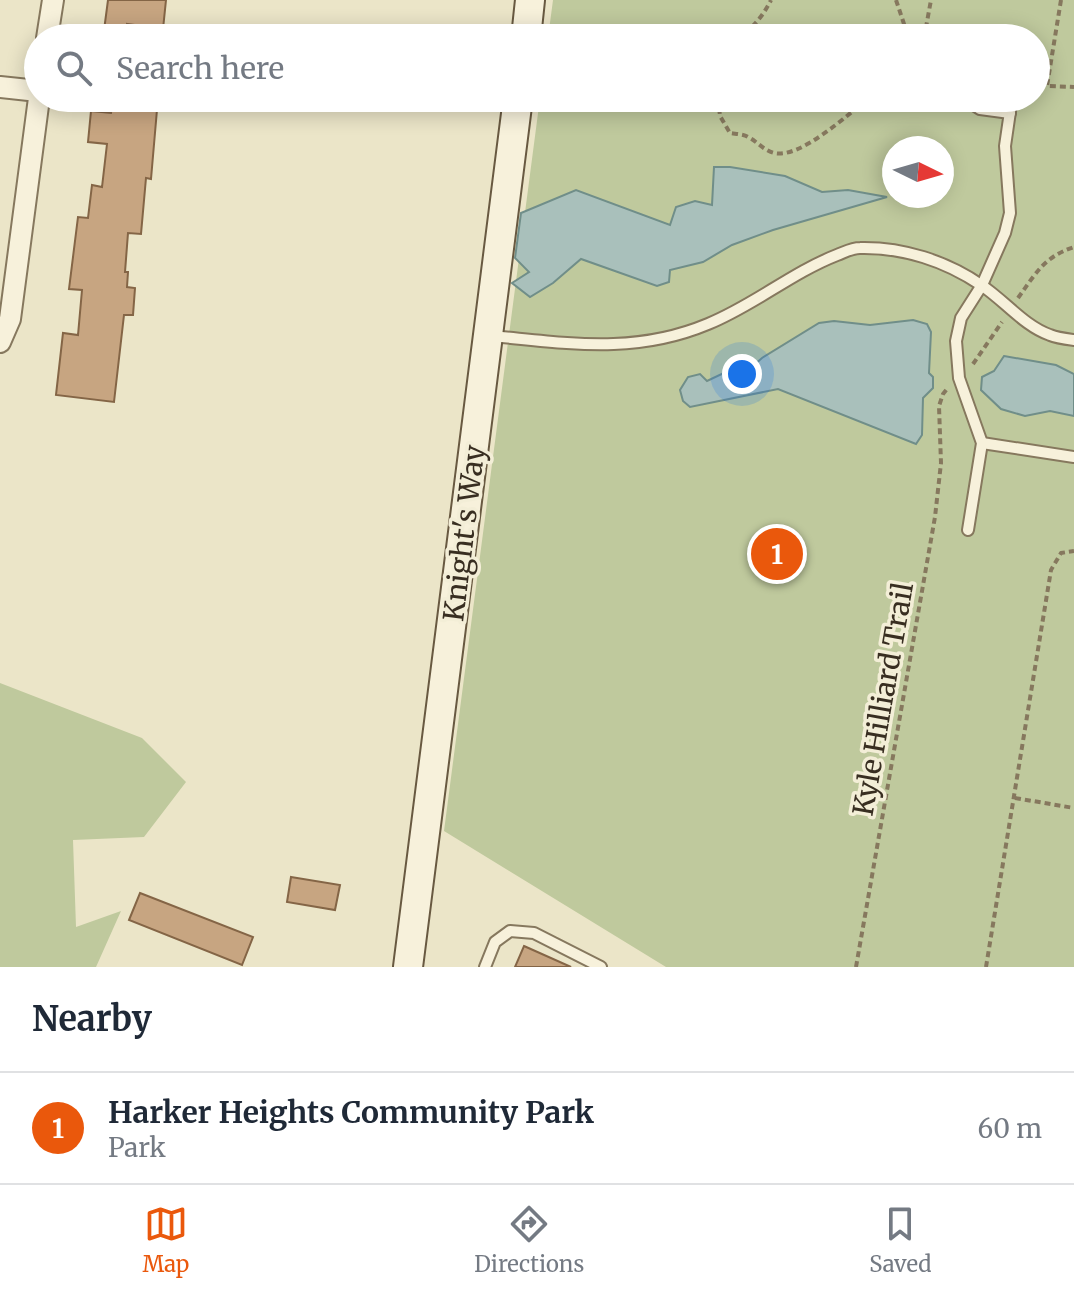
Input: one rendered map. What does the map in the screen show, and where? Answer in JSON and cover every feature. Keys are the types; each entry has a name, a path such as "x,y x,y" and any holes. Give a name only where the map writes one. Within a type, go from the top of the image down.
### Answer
{"main road":[{"path":"527,24 530,0"},
{"name":"Knight's Way","path":"408,967 516,112"}],"street":[{"path":"49,24 53,0"},
{"path":"0,87 24,90"},
{"path":"0,342 10,319 37,112"}],"lane":[{"path":"968,530 982,443 959,378 956,341 961,318 982,285 1000,247 1010,213 1004,162 1010,113 1002,112"},
{"path":"489,336 613,346 668,338 708,325 791,277 856,248 887,249 917,255 950,267 982,285 1010,309 1049,335 1074,340"},
{"path":"982,443 1074,457"},
{"path":"485,967 495,942 510,931 534,933 601,967"}],"path":[{"path":"755,24 771,0"},
{"path":"896,0 904,24"},
{"path":"927,24 931,0"},
{"path":"1050,68 1061,0"},
{"path":"1050,86 1074,87"},
{"path":"720,112 730,133 747,137 764,150 779,154 805,145 850,112"},
{"path":"959,378 981,356 1043,264 1056,253 1074,247"},
{"name":"Kyle Hilliard Trail","path":"856,967 935,517 942,437 939,406 943,394 959,378"},
{"path":"986,967 1051,570 1061,553 1074,551"},
{"path":"1015,798 1074,808"}],"green space":[{"path":"553,0 1074,0 1074,967 666,967 444,831 538,112 1050,112 1050,24 550,24"},
{"path":"0,683 142,738 186,782 144,837 73,840 76,927 121,911 96,967 0,967"}],"water":[{"path":"714,167 785,176 822,192 848,190 882,196 732,245 703,262 670,270 669,282 657,286 581,259 553,283 530,297 512,283 529,272 515,258 521,213 576,190 670,225 676,207 695,201 712,205"},
{"path":"913,320 927,324 931,332 929,373 933,377 933,388 923,398 922,435 916,444 778,389 690,407 683,401 680,390 688,377 700,374 707,381 728,371 753,366 819,323 834,321 870,325"},
{"path":"1004,356 1056,365 1074,374 1074,416 1050,411 1025,416 1001,409 981,390 982,377 994,371"}],"building":[{"path":"108,0 166,0 164,24 105,24"},
{"path":"91,112 157,112 151,179 146,178 141,234 128,233 125,272 128,272 127,287 135,288 133,315 124,315 114,402 56,395 63,333 78,335 82,290 69,289 78,217 88,218 92,185 102,187 107,144 88,142"},
{"path":"291,877 340,885 335,910 287,902"},
{"path":"140,893 253,937 242,965 129,920"},
{"path":"524,946 571,967 515,967"}],"place":[{"name":"Harker Heights Community Park","path":"777,554"}]}
